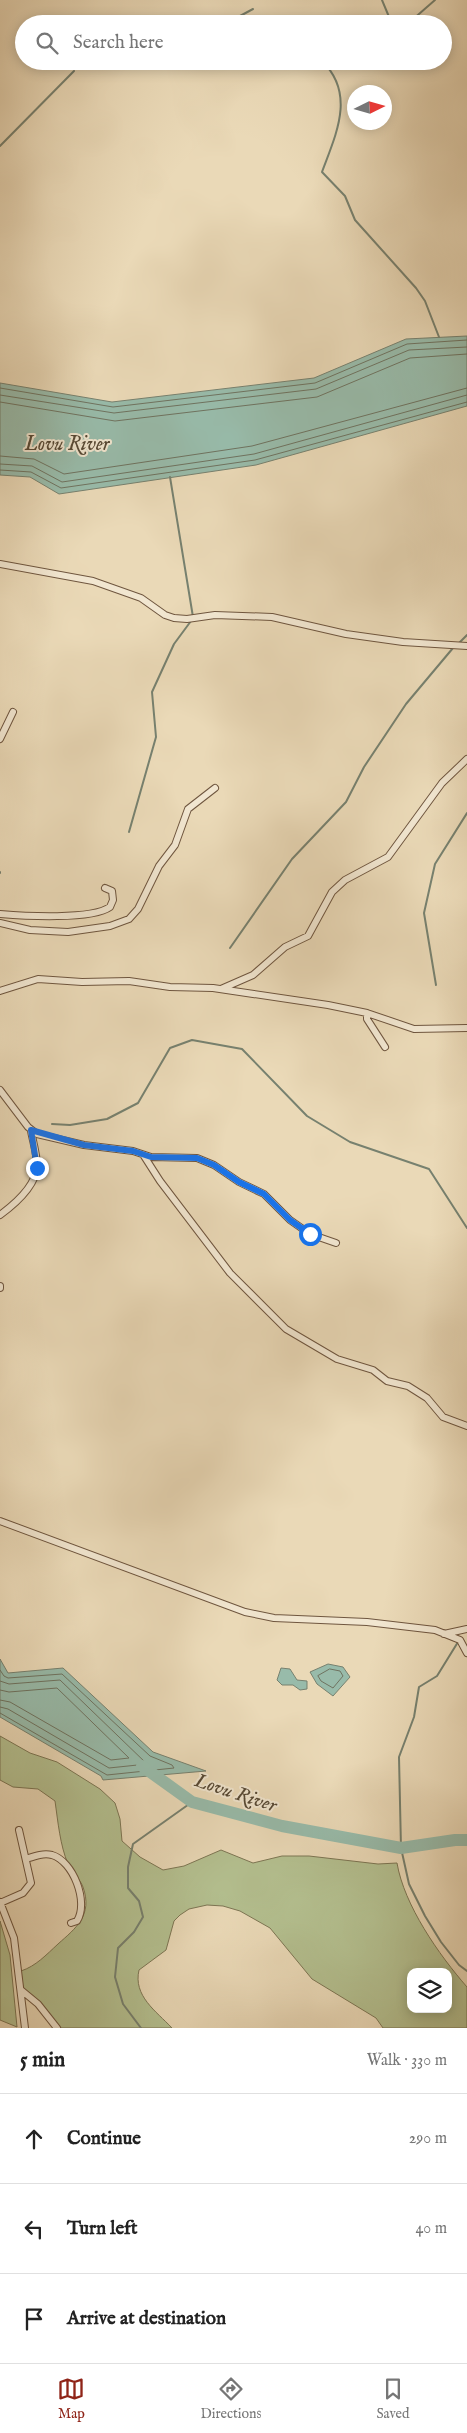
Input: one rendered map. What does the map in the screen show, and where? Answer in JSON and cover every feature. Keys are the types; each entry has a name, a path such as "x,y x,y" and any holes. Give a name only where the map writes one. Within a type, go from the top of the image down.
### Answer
{"street":[{"path":"0,564 93,581 141,598 174,618 187,619 235,615 272,617 346,634 403,642 467,646"},
{"path":"0,739 13,712"},
{"path":"221,989 253,975 285,947 308,936 332,892 345,880 388,857 442,783 467,759"},
{"path":"0,923 30,930 68,932 110,926 129,919 138,909 159,866 175,845 188,809 215,788"},
{"path":"0,914 37,916 99,912 107,910 112,904 113,893 105,888"},
{"path":"0,991 28,981 45,979 82,982 129,980 170,987 221,989 328,1005 367,1013 414,1029 467,1028"},
{"path":"367,1013 367,1019 385,1047"},
{"path":"0,1090 31,1130 37,1161 35,1176 26,1190 0,1215"},
{"path":"31,1130 84,1145 133,1151 144,1156 190,1157 207,1161 239,1182 264,1194 290,1220 310,1234 336,1243"},
{"path":"144,1156 160,1181 230,1273 286,1330 337,1359 373,1370 387,1381 408,1386 427,1398 443,1417 467,1426"},
{"path":"0,1521 244,1612 274,1618 367,1622 435,1630 460,1640 467,1653"},
{"path":"444,1634 467,1629"},
{"path":"19,1830 31,1880 29,1888 23,1893 0,1902 14,1938 25,2028"},
{"path":"26,1859 44,1854 55,1856 74,1878 81,1893 82,1908 76,1921 70,1923"},
{"path":"21,1990 38,2004 57,2028"}],"shaded area":[{"path":"0,1736 30,1753 57,1762 100,1789 115,1803 120,1819 122,1841 140,1857 163,1870 184,1866 221,1850 253,1863 282,1856 309,1856 378,1864 397,1863 407,1896 415,1912 434,1945 452,1968 407,1968 407,2013 452,2013 452,1969 467,1987 467,2028 383,2028 376,2018 312,1979 270,1928 240,1911 223,1906 207,1905 189,1909 180,1915 174,1921 166,1950 139,1970 139,1988 147,2002 172,2028 61,2028 23,1989 21,1971 41,1960 71,1932 84,1913 86,1897 82,1884 65,1857 55,1801 38,1789 13,1787 0,1780"},
{"path":"0,1921 10,1955 17,2027 0,2020"}],"water":[{"name":"Lovu River","path":"467,336 467,406 256,465 59,494 30,477 0,475 0,383 112,402 314,378 406,339"},
{"path":"0,1659 8,1673 63,1668 153,1752 206,1771 103,1780 101,1776 0,1717"},
{"path":"328,1664 343,1667 350,1677 333,1696 317,1684 310,1672"},
{"path":"281,1668 290,1669 297,1680 307,1681 307,1689 300,1690 293,1685 282,1685 277,1680"}],"waterway":[{"path":"382,0 388,15"},
{"path":"418,15 435,0"},
{"path":"242,15 253,9"},
{"path":"329,70 338,87 341,101 337,129 322,172 345,196 355,220 416,288 425,301 439,337"},
{"path":"0,146 74,71"},
{"path":"170,477 193,617"},
{"path":"129,832 156,737 152,692 174,644 191,621"},
{"path":"459,643 467,635"},
{"path":"230,948 292,859 346,802 364,767 406,704 453,648"},
{"path":"436,985 424,913 435,864 467,813"},
{"path":"52,1124 70,1125 107,1119 138,1103 170,1048 192,1040 242,1049 307,1116 350,1142 429,1169 467,1228"},
{"path":"458,1642 437,1676 419,1687 414,1717 399,1757 401,1848 409,1884 425,1916 441,1942 459,1965 467,1971"},
{"name":"Lovu River","path":"142,1766 192,1802 282,1826 401,1848 467,1840"},
{"path":"141,2028 123,2004 115,1977 118,1948 134,1932 143,1917 139,1901 128,1888 128,1867 133,1844 192,1802"}],"route":[{"path":"37,1168 31,1130 37,1134 84,1145 133,1151 144,1156 197,1158 207,1161 239,1182 264,1194 277,1204 290,1220 310,1234"}]}
